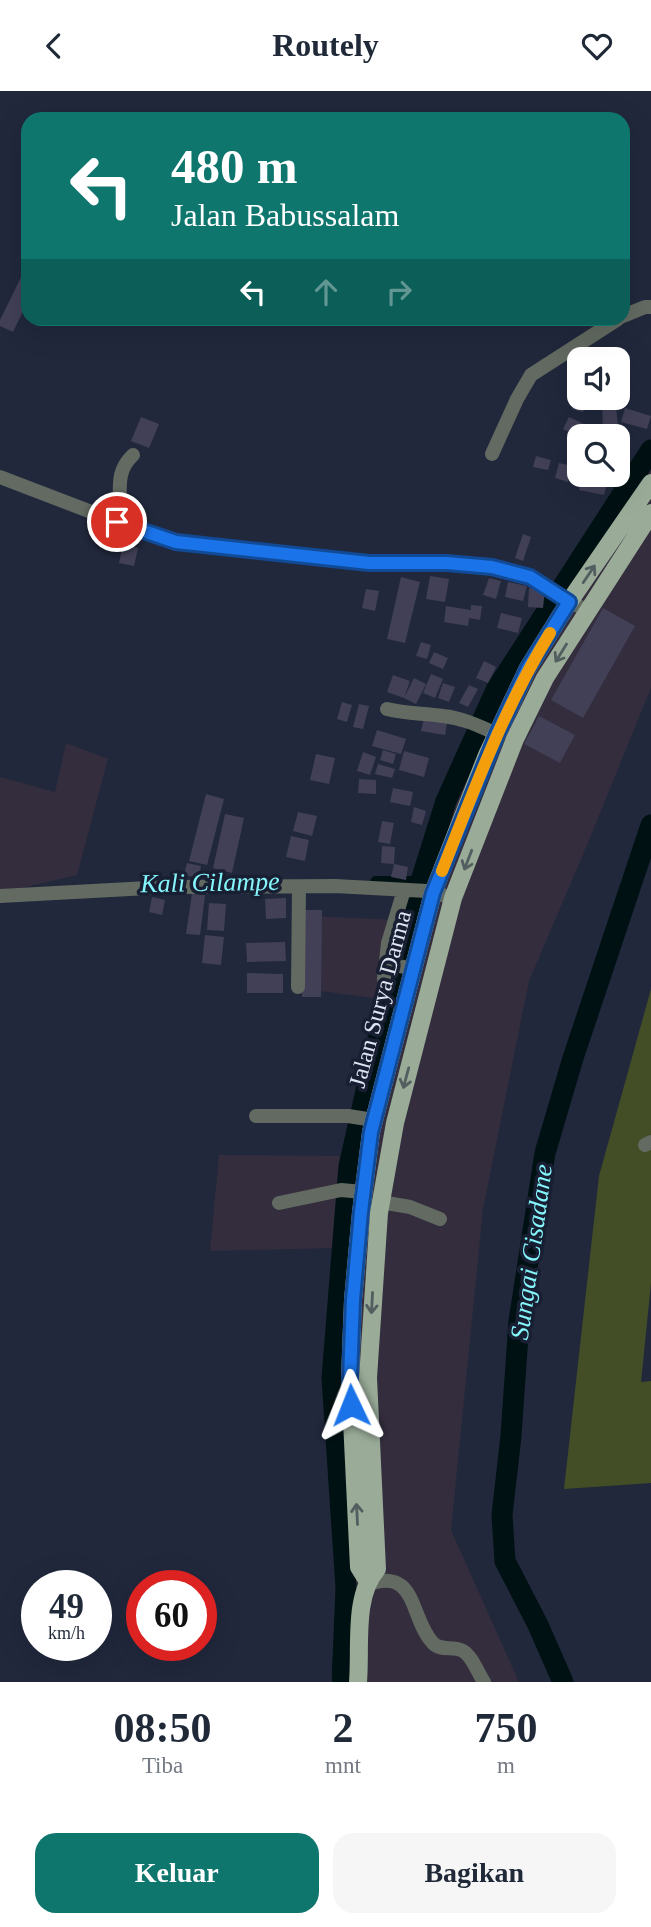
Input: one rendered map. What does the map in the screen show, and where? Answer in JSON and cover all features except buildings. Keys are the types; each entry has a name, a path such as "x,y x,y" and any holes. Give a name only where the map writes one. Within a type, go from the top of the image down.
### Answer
{"main road":[{"name":"Jalan Surya Darma","path":"367,1583 359,1567 350,1378 355,1191 410,968 430,892 495,733 528,668 568,601 651,483"},
{"name":"Jalan Surya Darma","path":"358,1682 360,1616 367,1583 377,1569 368,1378 381,1202 395,1123 453,898 515,739 545,678 651,513"}],"street":[{"path":"630,313 651,307"},
{"path":"492,454 531,375 607,326"},
{"path":"117,522 121,500 121,473 124,463 132,455"},
{"path":"0,477 176,542 369,563 447,563 492,567 530,577 587,611"},
{"path":"387,709 406,714 447,716 476,724 495,733"},
{"path":"0,896 167,887 335,886 430,892 453,898"},
{"path":"298,987 299,887"},
{"path":"384,979 388,964 388,943 405,890"},
{"path":"388,964 410,968"},
{"path":"256,1116 348,1116 372,1120"},
{"path":"279,1203 355,1191"},
{"path":"381,1202 410,1207 440,1219"},
{"path":"367,1583 396,1581 403,1586 413,1601 430,1640 440,1648 466,1653 484,1682"}],"shaded area":[{"path":"651,444 651,688 529,981 483,1209 451,1530 519,1682 330,1682 340,1634 329,1369 335,1248 210,1251 219,1155 346,1156 380,999 313,990 310,916 399,920 465,734 523,634 622,487 630,487 630,475"},
{"path":"66,743 108,759 77,875 0,893 0,777 55,792"}],"green space":[{"path":"651,989 651,1283 641,1382 651,1381 651,1483 564,1489 599,1176"}],"waterway":[{"path":"342,1682 346,1588 332,1378 349,1166 394,967 446,801 496,690 651,450"},
{"name":"Sungai Cisadane","path":"563,1682 505,1561 502,1515 519,1321 545,1153 573,1058 651,825"},
{"name":"Kali Cilampe","path":"376,882 421,882"}],"slow traffic":[{"path":"442,871 487,755 528,668 550,633"}],"route":[{"path":"117,522 176,542 369,563 447,563 492,567 530,577 569,602 528,668 487,755 433,893 371,1132 353,1300 351,1405"}]}
